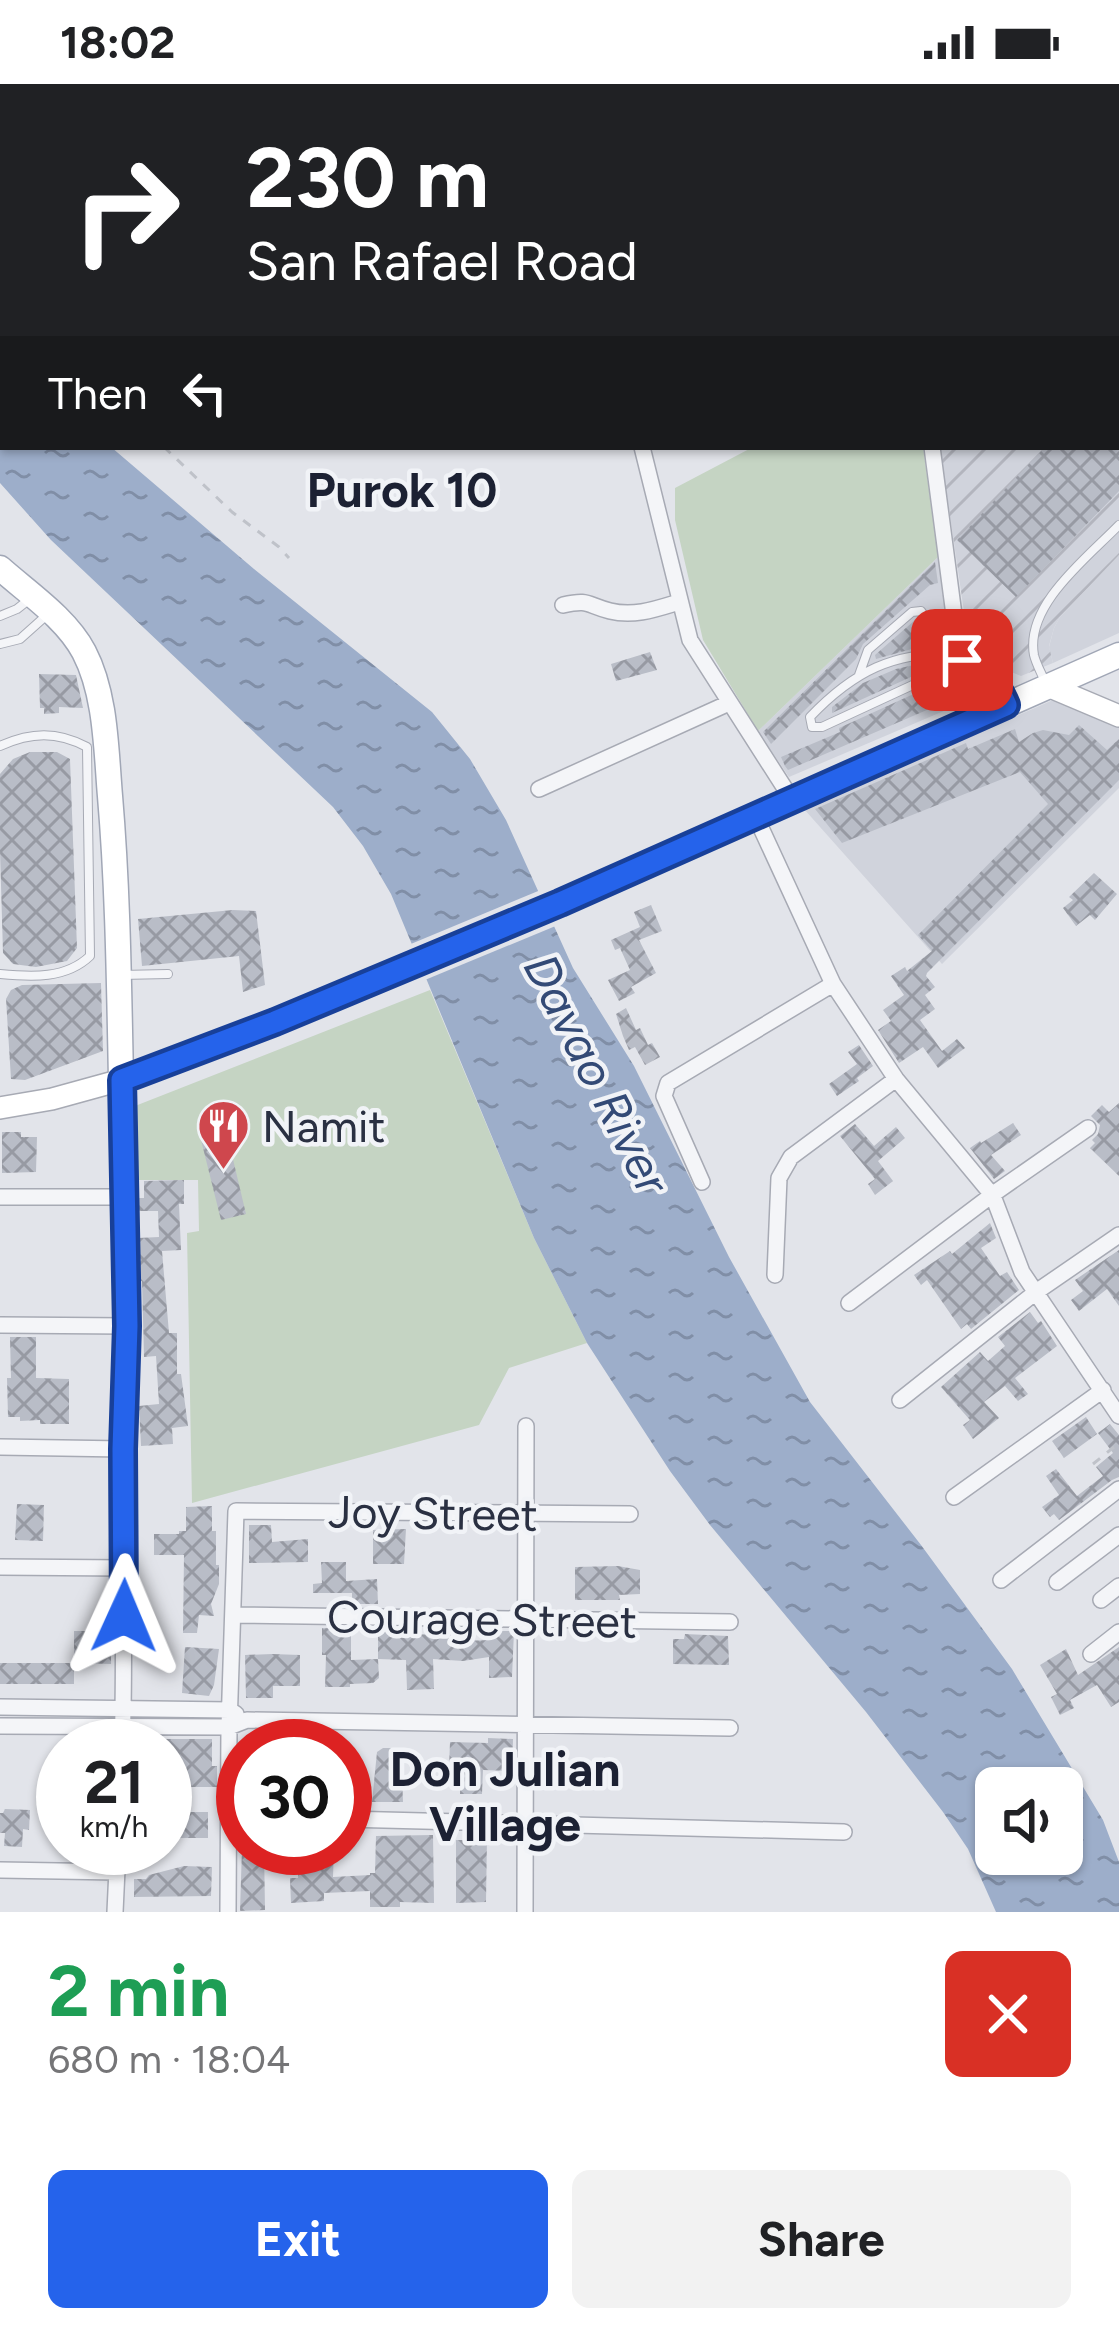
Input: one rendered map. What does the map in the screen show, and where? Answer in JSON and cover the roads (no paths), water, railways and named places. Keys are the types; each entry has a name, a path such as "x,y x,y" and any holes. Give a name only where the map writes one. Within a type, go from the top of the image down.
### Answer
{"main road":[{"path":"0,568 66,627 82,647 97,689 113,831 122,1080"},
{"path":"0,1108 52,1100 122,1080 359,987 1119,655"},
{"path":"1048,686 1119,716"}],"street":[{"path":"643,450 690,640 791,798"},
{"path":"933,450 959,653 967,667 996,683 1006,705"},
{"path":"563,605 584,600 611,611 645,613 679,602"},
{"path":"539,789 729,703"},
{"path":"755,815 833,984 896,1079 993,1196 1022,1272 1119,1416"},
{"path":"702,1182 664,1089 833,984"},
{"path":"775,1275 782,1168 896,1079"},
{"path":"0,1707 122,1719 127,1326 122,1080"},
{"path":"849,1303 1088,1128"},
{"path":"0,1197 125,1197"},
{"path":"901,1400 1036,1292 1119,1235"},
{"path":"0,1325 127,1326"},
{"path":"954,1497 1103,1390"},
{"path":"525,1912 526,1426"},
{"path":"0,1448 123,1449"},
{"path":"1001,1580 1119,1489"},
{"name":"Joy Street","path":"233,1615 236,1511 630,1514"},
{"path":"1057,1582 1119,1534"},
{"path":"0,1567 125,1568"},
{"path":"1101,1600 1119,1586"},
{"path":"229,1719 233,1615"},
{"name":"Courage Street","path":"233,1615 730,1622"},
{"path":"1091,1654 1119,1631"},
{"path":"27,1727 28,1708"},
{"path":"372,1722 730,1728"},
{"path":"0,1726 36,1726"},
{"path":"372,1820 844,1832"},
{"path":"0,1870 36,1871"},
{"path":"115,1912 117,1875"},
{"path":"228,1912 231,1875"}],"lane":[{"path":"1048,686 1034,657 1037,619 1047,600 1119,525"},
{"path":"0,616 41,605"},
{"path":"0,644 20,639 41,605"},
{"path":"859,675 868,650 921,611 935,652 930,677 822,727 812,727 809,722 814,713 848,680 899,659 935,652 959,653"},
{"path":"0,746 44,733 88,747 90,956 79,966 52,975 0,974"},
{"path":"119,975 168,974"}],"water":[{"name":"Davao River","path":"0,450 115,450 432,712 470,759 506,820 573,968 634,1066 729,1257 810,1402 1012,1669 1071,1767 975,1767 975,1865 943,1812 866,1712 710,1525 587,1343 534,1238 391,894 333,807 51,540 0,483"},
{"path":"1083,1787 1103,1820 1119,1862 1119,1912 996,1912 980,1875 1083,1875"}],"place":[{"name":"Namit","path":"223,1172"}],"district":[{"name":"Purok 10","path":"402,490"},
{"name":"Don Julian Village","path":"505,1796"}]}
